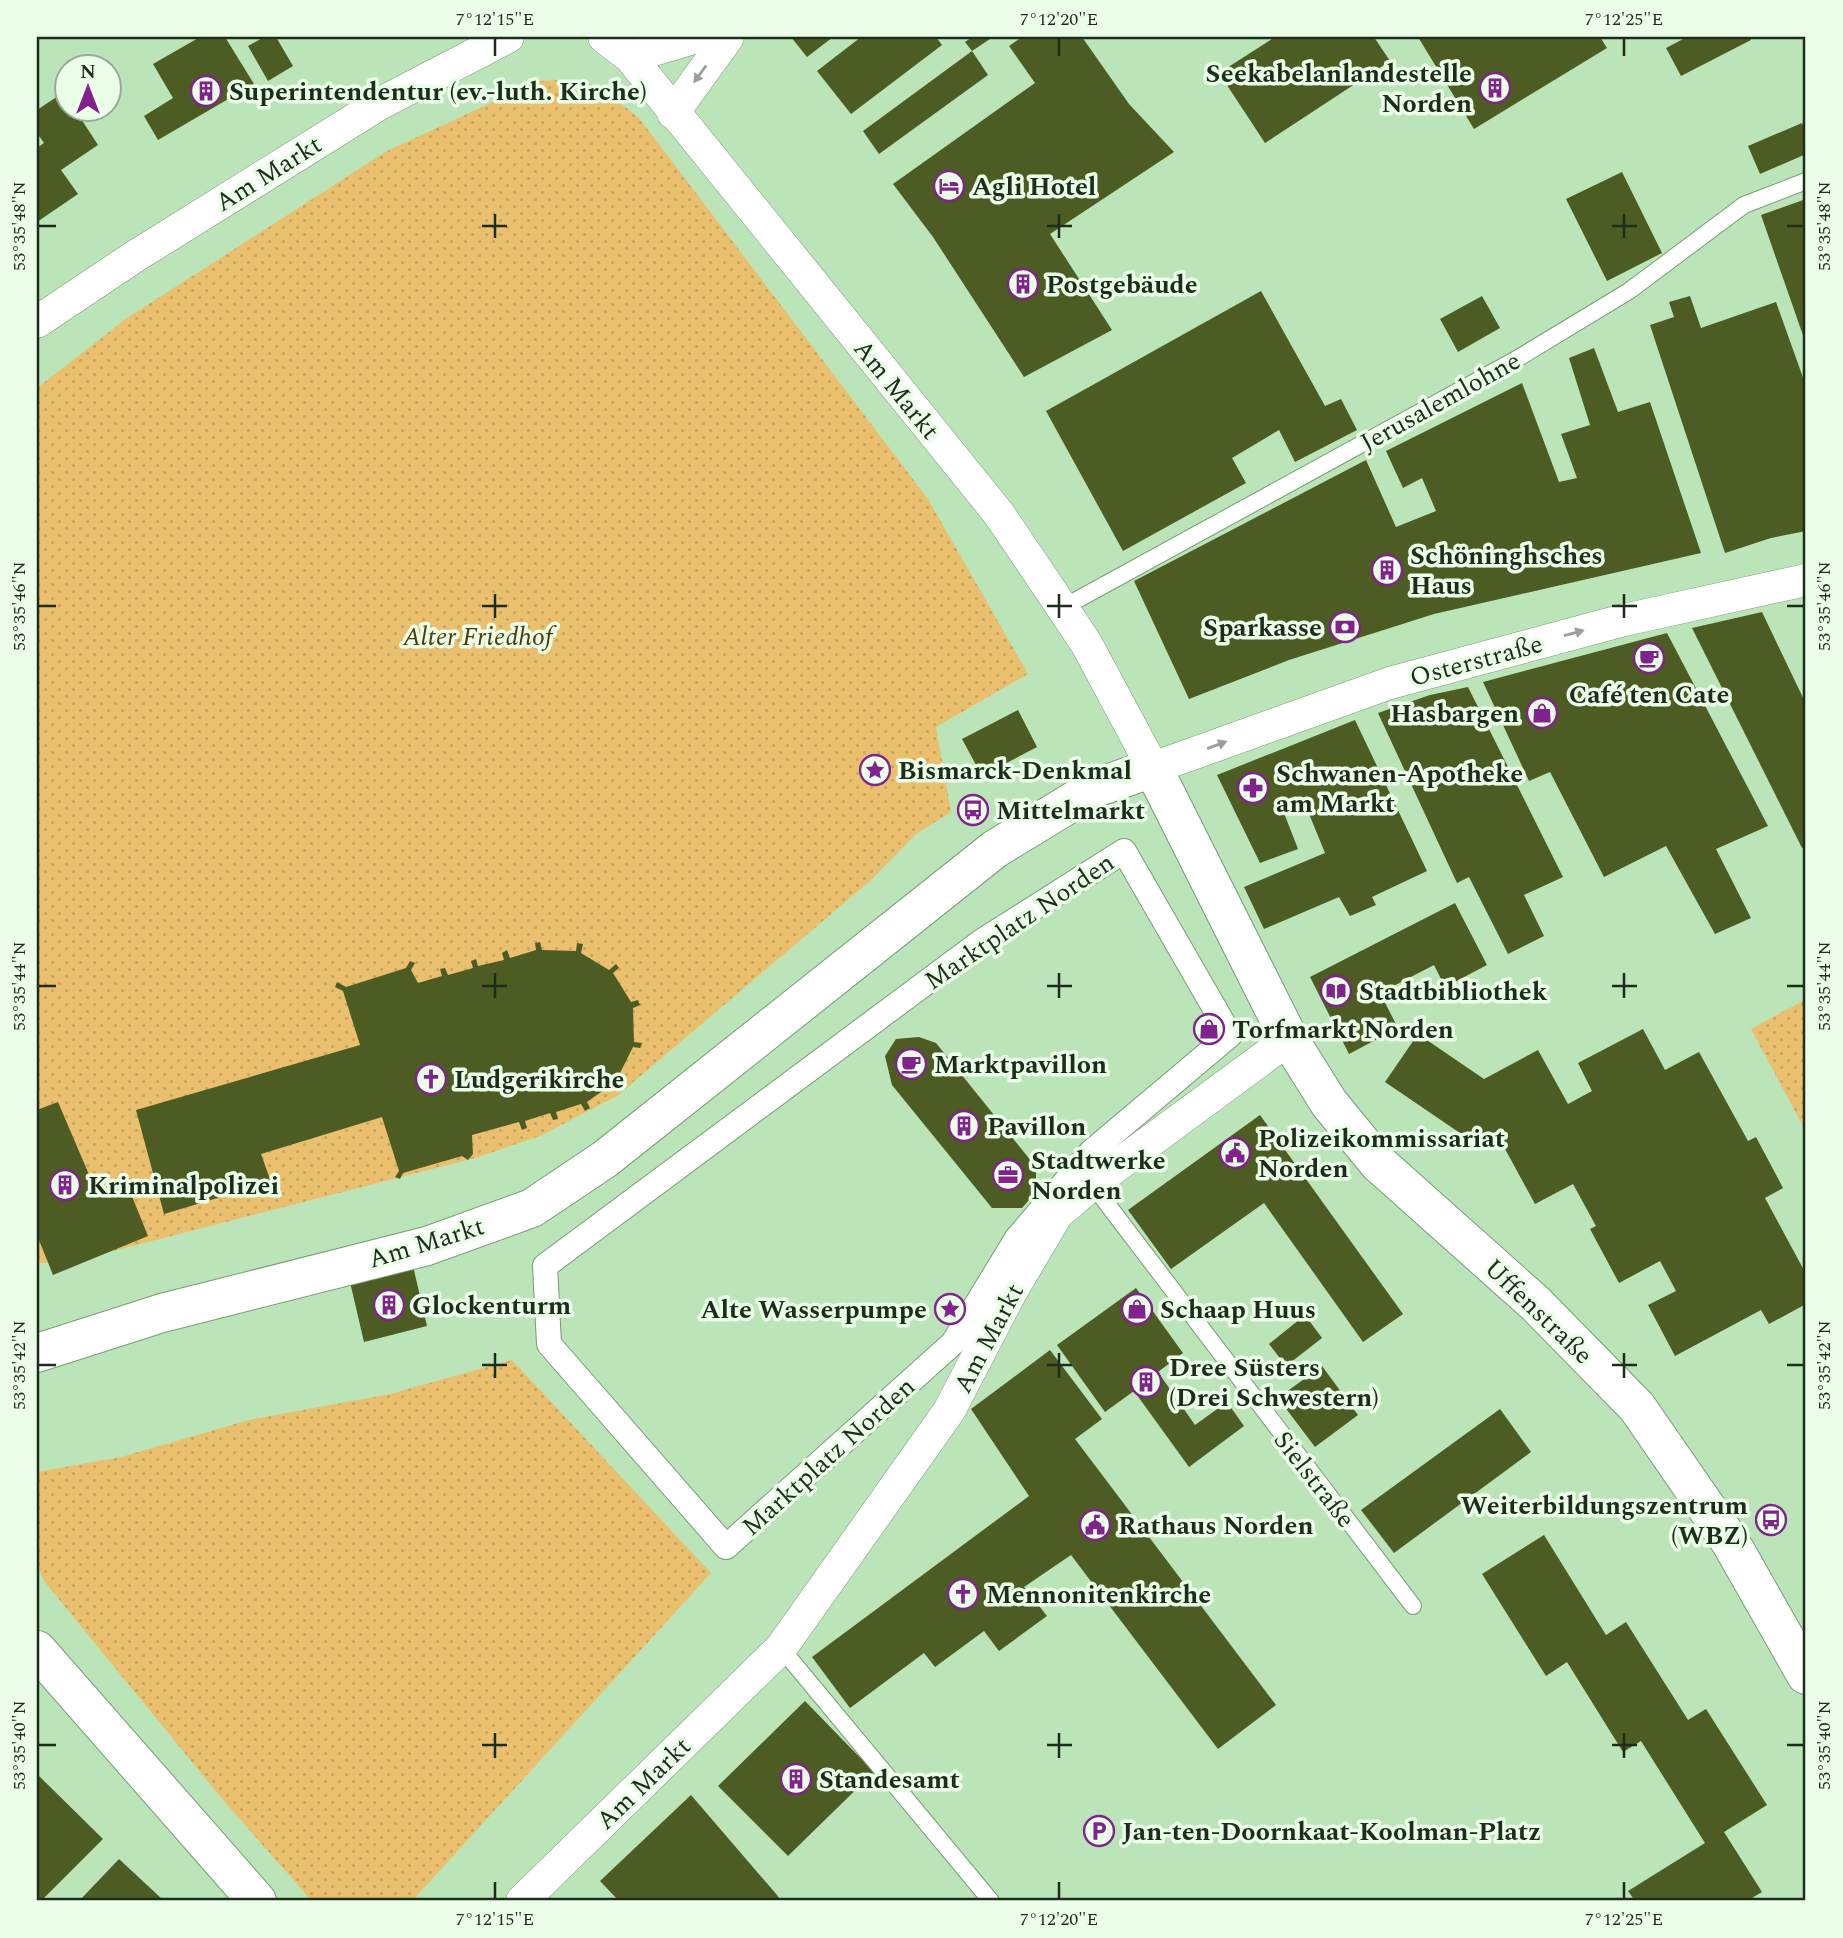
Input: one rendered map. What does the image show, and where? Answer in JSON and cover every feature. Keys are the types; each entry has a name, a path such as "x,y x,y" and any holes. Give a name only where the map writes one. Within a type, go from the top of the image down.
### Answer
{"street":[{"name":"Am Markt","path":"37,322 134,257 381,103 508,37"},
{"name":"Am Markt","path":"522,1901 781,1648 949,1410 1011,1292 1057,1214 1092,1184 1289,1039 1153,768 1064,607 999,514 630,57 604,37"},
{"path":"630,57 697,37"},
{"path":"673,113 728,37"},
{"name":"Osterstraße","path":"1153,768 1390,683 1624,620 1806,580"},
{"name":"Am Markt","path":"37,1353 107,1329 427,1246 532,1208 605,1159 995,849 1095,788 1153,768"},
{"name":"Marktplatz Norden","path":"1124,851 1230,1035 1091,1152 1017,1238 953,1343 726,1547 549,1344 545,1266 982,941 1124,851"},
{"name":"Uffenstraße","path":"1289,1039 1329,1103 1378,1163 1536,1304 1645,1417 1731,1543 1806,1675"},
{"name":"Am Markt","path":"37,1325 107,1329"},
{"path":"37,1650 257,1901"}],"lane":[{"name":"Jerusalemlohne","path":"1064,607 1515,360 1629,291 1744,205 1806,181"},
{"name":"Sielstraße","path":"1092,1184 1413,1606"},
{"path":"781,1648 991,1901"}],"green space":[{"name":"Alter Friedhof","path":"559,80 598,85 639,118 928,499 1028,674 936,727 951,812 916,834 870,881 617,1096 540,1136 475,1158 113,1251 37,1264 37,388 127,318 387,151 538,81"},
{"path":"1806,999 1806,1132 1751,1029"},
{"path":"512,1360 711,1573 412,1901 312,1901 223,1800 44,1581 37,1564 37,1472 121,1457 249,1420 390,1394"}],"building":[{"name":"Superintendentur (ev.-luth. Kirche)","path":"200,37 225,37 254,84 158,140 144,116 173,98 153,64"},
{"path":"264,37 276,37 293,66 268,81 248,46"},
{"path":"791,37 833,37 807,57"},
{"path":"861,37 936,37 942,45 851,114 817,71"},
{"path":"972,37 993,37 972,51 965,42"},
{"path":"1022,37 1082,37 1129,104 1174,152 1050,234 1112,330 1024,377 933,237 893,184 1035,83 1009,46"},
{"path":"1275,37 1374,37 1390,61 1265,143 1219,73"},
{"name":"Seekabelanlandestelle Norden","path":"1418,37 1600,37 1607,48 1474,129"},
{"path":"1687,37 1749,37 1751,40 1681,76 1666,48"},
{"path":"972,51 988,75 879,154 863,131"},
{"path":"52,100 52,122 83,122 98,145 61,170 78,194 37,222 37,148 44,143 37,133 37,110"},
{"path":"1802,123 1806,133 1806,154 1760,174 1748,146"},
{"path":"1622,172 1662,253 1607,281 1566,199"},
{"path":"1806,199 1806,344 1761,215"},
{"path":"1261,291 1325,406 1341,399 1357,430 1295,462 1279,430 1232,458 1246,483 1123,551 1046,411"},
{"path":"1482,296 1500,328 1458,352 1440,319"},
{"path":"1690,296 1701,328 1776,302 1806,386 1806,531 1771,538 1725,553 1650,325 1674,317 1669,302"},
{"path":"1594,348 1618,412 1650,402 1701,553 1434,614 1289,660 1189,699 1134,581 1366,460 1396,527 1436,511 1422,478 1403,488 1386,451 1522,383 1559,482 1577,478 1561,434 1590,425 1569,358"},
{"path":"1762,612 1806,704 1806,846 1802,848 1692,628"},
{"path":"1667,633 1768,826 1716,849 1751,918 1715,934 1666,846 1604,877 1550,772 1529,781 1483,682"},
{"path":"1468,687 1563,877 1524,895 1544,936 1508,954 1469,877 1457,883 1378,713 1430,695"},
{"path":"1018,710 1037,747 982,776 962,739"},
{"path":"1355,720 1427,871 1372,897 1376,905 1350,916 1339,897 1264,929 1244,887 1325,853 1305,804 1284,813 1298,849 1260,863 1217,775"},
{"path":"1455,903 1487,965 1445,987 1434,965 1380,993 1398,1028 1349,1054 1310,977"},
{"name":"Ludgerikirche","path":"540,942 542,950 576,951 577,943 583,944 581,953 609,970 616,964 619,968 613,973 631,1002 638,1000 640,1005 633,1008 634,1042 642,1043 640,1048 633,1047 618,1077 624,1082 621,1087 615,1082 587,1102 590,1108 585,1111 581,1104 556,1112 558,1119 553,1120 550,1113 525,1121 527,1128 522,1130 519,1122 472,1135 473,1154 468,1160 462,1156 403,1173 400,1179 395,1177 399,1171 382,1117 261,1154 271,1182 164,1214 136,1110 360,1045 343,991 335,987 337,982 346,987 406,968 410,961 415,963 411,970 418,983 442,976 440,969 445,968 448,975 473,968 471,961 476,959 478,966 504,960 502,953 507,950 510,958 536,950 535,943"},
{"path":"1643,1029 1665,1070 1699,1052 1748,1141 1756,1137 1783,1188 1765,1198 1806,1274 1806,1304 1769,1324 1761,1310 1675,1356 1648,1305 1676,1291 1660,1261 1619,1283 1590,1229 1596,1226 1573,1184 1535,1204 1498,1136 1479,1146 1385,1082 1418,1034 1484,1079 1538,1050 1568,1104 1592,1091 1578,1063"},
{"name":"Pavillon","path":"919,1037 936,1043 1036,1167 1036,1192 1022,1208 992,1208 892,1085 885,1056 896,1039"},
{"name":"Kriminalpolizei","path":"58,1102 96,1191 125,1179 148,1236 53,1275 37,1235 37,1110"},
{"path":"1260,1115 1403,1314 1363,1342 1264,1203 1171,1269 1128,1210"},
{"name":"Glockenturm","path":"413,1266 427,1326 364,1342 350,1282"},
{"path":"1136,1288 1183,1353 1158,1372 1195,1425 1227,1402 1244,1426 1189,1467 1134,1391 1105,1412 1057,1345"},
{"path":"1305,1315 1322,1338 1286,1366 1269,1344"},
{"name":"Rathaus Norden","path":"1050,1350 1102,1419 1075,1439 1276,1705 1218,1749 1071,1555 1024,1587 1047,1616 999,1651 984,1631 935,1667 924,1653 850,1708 812,1657 1029,1496 971,1409"},
{"path":"1322,1366 1358,1415 1315,1447 1278,1398"},
{"path":"1500,1409 1531,1452 1394,1553 1361,1510"},
{"path":"1544,1535 1606,1635 1626,1622 1688,1720 1706,1709 1767,1805 1724,1832 1762,1892 1747,1901 1635,1901 1628,1891 1705,1843 1641,1741 1623,1752 1567,1662 1546,1676 1482,1574"},
{"name":"Standesamt","path":"805,1701 874,1772 788,1856 718,1786"},
{"path":"37,1774 103,1839 41,1901 37,1901"},
{"path":"691,1795 781,1901 619,1901 600,1881"},
{"path":"119,1859 162,1899 79,1901"}],"place":[{"name":"Seekabelanlandestelle Norden","path":"1495,88"},
{"name":"Superintendentur (ev.-luth. Kirche)","path":"206,91"},
{"name":"Agli Hotel","path":"949,186"},
{"name":"Postgebäude","path":"1023,284"},
{"name":"Schöninghsches Haus","path":"1387,570"},
{"name":"Sparkasse","path":"1345,627"},
{"name":"Café ten Cate","path":"1649,658"},
{"name":"Hasbargen","path":"1542,713"},
{"name":"Bismarck-Denkmal","path":"875,770"},
{"name":"Schwanen-Apotheke am Markt","path":"1253,788"},
{"name":"Mittelmarkt","path":"973,810"},
{"name":"Stadtbibliothek","path":"1336,991"},
{"name":"Torfmarkt Norden","path":"1209,1029"},
{"name":"Marktpavillon","path":"911,1064"},
{"name":"Ludgerikirche","path":"431,1079"},
{"name":"Pavillon","path":"964,1126"},
{"name":"Polizeikommissariat Norden","path":"1235,1153"},
{"name":"Stadtwerke Norden","path":"1008,1175"},
{"name":"Kriminalpolizei","path":"65,1185"},
{"name":"Glockenturm","path":"389,1305"},
{"name":"Alte Wasserpumpe","path":"950,1309"},
{"name":"Schaap Huus","path":"1137,1309"},
{"name":"Dree Süsters (Drei Schwestern)","path":"1146,1382"},
{"name":"Weiterbildungszentrum (WBZ)","path":"1771,1520"},
{"name":"Rathaus Norden","path":"1095,1525"},
{"name":"Mennonitenkirche","path":"963,1594"},
{"name":"Standesamt","path":"796,1779"},
{"name":"Jan-ten-Doornkaat-Koolman-Platz","path":"1099,1831"}]}
